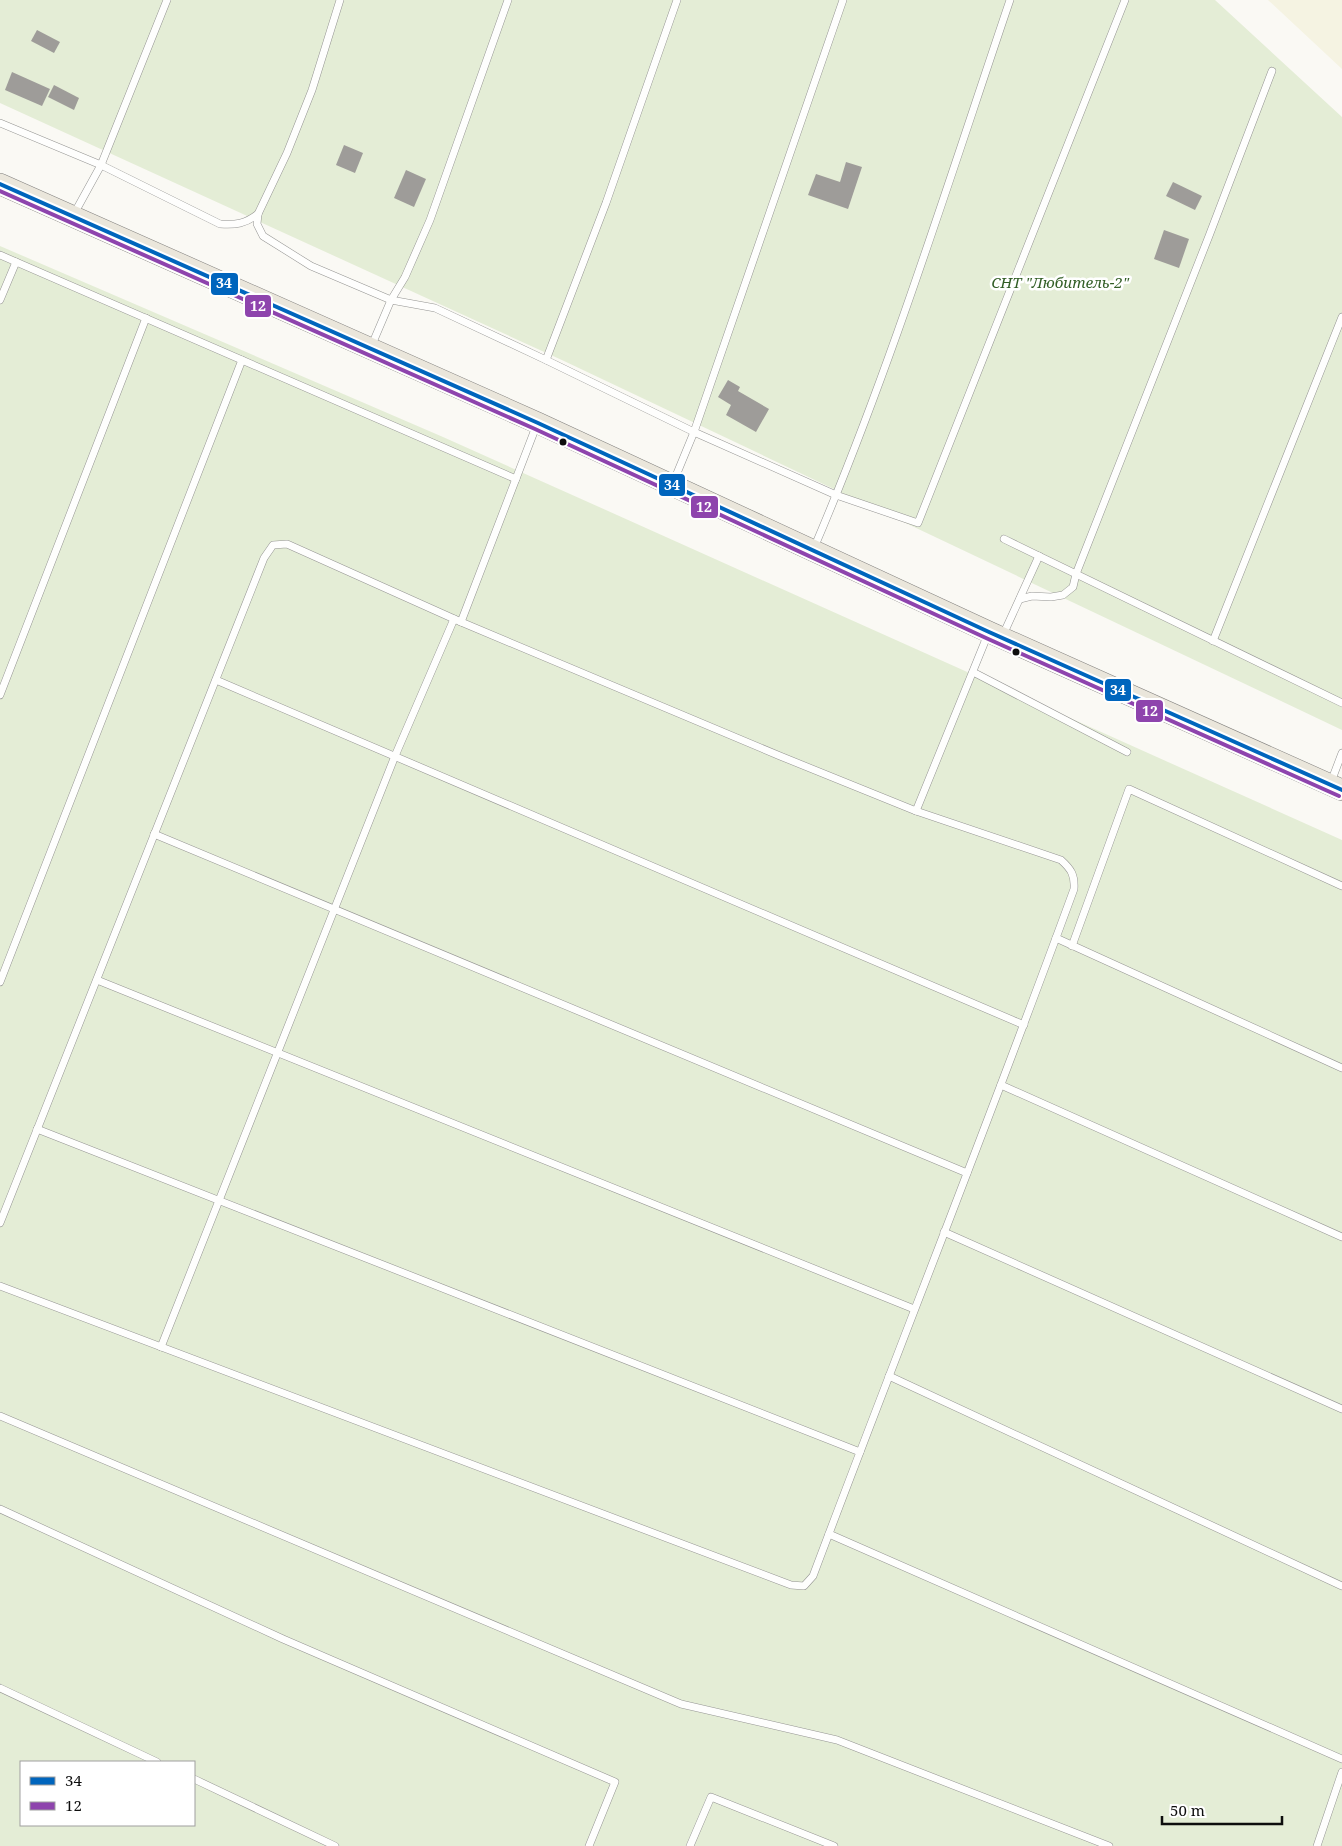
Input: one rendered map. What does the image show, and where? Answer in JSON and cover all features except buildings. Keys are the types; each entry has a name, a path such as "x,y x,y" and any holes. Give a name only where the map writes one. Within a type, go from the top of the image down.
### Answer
{"main road":[{"path":"0,184 538,423 995,635 1336,787"}],"lane":[{"path":"73,217 100,164 167,0"},
{"path":"340,0 312,90 287,153 258,214 257,224 263,236 311,266 391,300 434,308 694,432 836,495 918,523 1125,0"},
{"path":"370,349 391,300 405,277 430,220 508,0"},
{"path":"546,360 609,194 677,0"},
{"path":"672,486 694,432 843,0"},
{"path":"812,550 836,495 896,337 1010,0"},
{"path":"1020,599 1032,596 1052,598 1063,595 1073,587 1076,574 1272,71"},
{"path":"0,123 100,164 220,224 236,225 249,221 258,214"},
{"path":"0,255 516,479"},
{"path":"0,300 16,262"},
{"path":"1213,641 1342,317"},
{"path":"0,695 146,318"},
{"path":"0,982 242,360"},
{"path":"161,1347 395,756 458,621 538,423"},
{"path":"1004,539 1342,703"},
{"path":"0,1223 264,558 273,544 287,544 458,621 916,811 1061,860 1070,868 1075,878 1074,889 1024,1025 813,1576 804,1586 791,1585 0,1286"},
{"path":"916,811 973,672 995,635 1020,599 1039,556"},
{"path":"973,672 1127,752"},
{"path":"216,680 1024,1025"},
{"path":"1336,787 1342,754"},
{"path":"1072,946 1129,789 1342,886"},
{"path":"154,834 967,1173"},
{"path":"1056,938 1342,1068"},
{"path":"97,980 914,1309"},
{"path":"1001,1085 1342,1237"},
{"path":"37,1129 860,1452"},
{"path":"944,1232 1342,1409"},
{"path":"889,1376 1342,1586"},
{"path":"0,1416 682,1704 837,1740 1109,1846"},
{"path":"0,1509 283,1639 615,1782 588,1846"},
{"path":"829,1534 1342,1759"},
{"path":"0,1688 155,1761"},
{"path":"1317,1846 1342,1772"},
{"path":"195,1779 335,1846"},
{"path":"690,1846 711,1798 834,1846"}],"shaded area":[{"path":"1268,0 1342,0 1342,69"}],"green space":[{"name":"СНТ \"Любитель-2\"","path":"0,0 1215,0 1342,117 1342,730 564,361 0,103"},
{"path":"0,246 443,437 1342,840 1342,1846 0,1846"}],"transit line":[{"name":"34","path":"0,184 538,423 989,632 1342,790"},
{"name":"12","path":"0,191 535,429 986,638 1339,796"}]}
